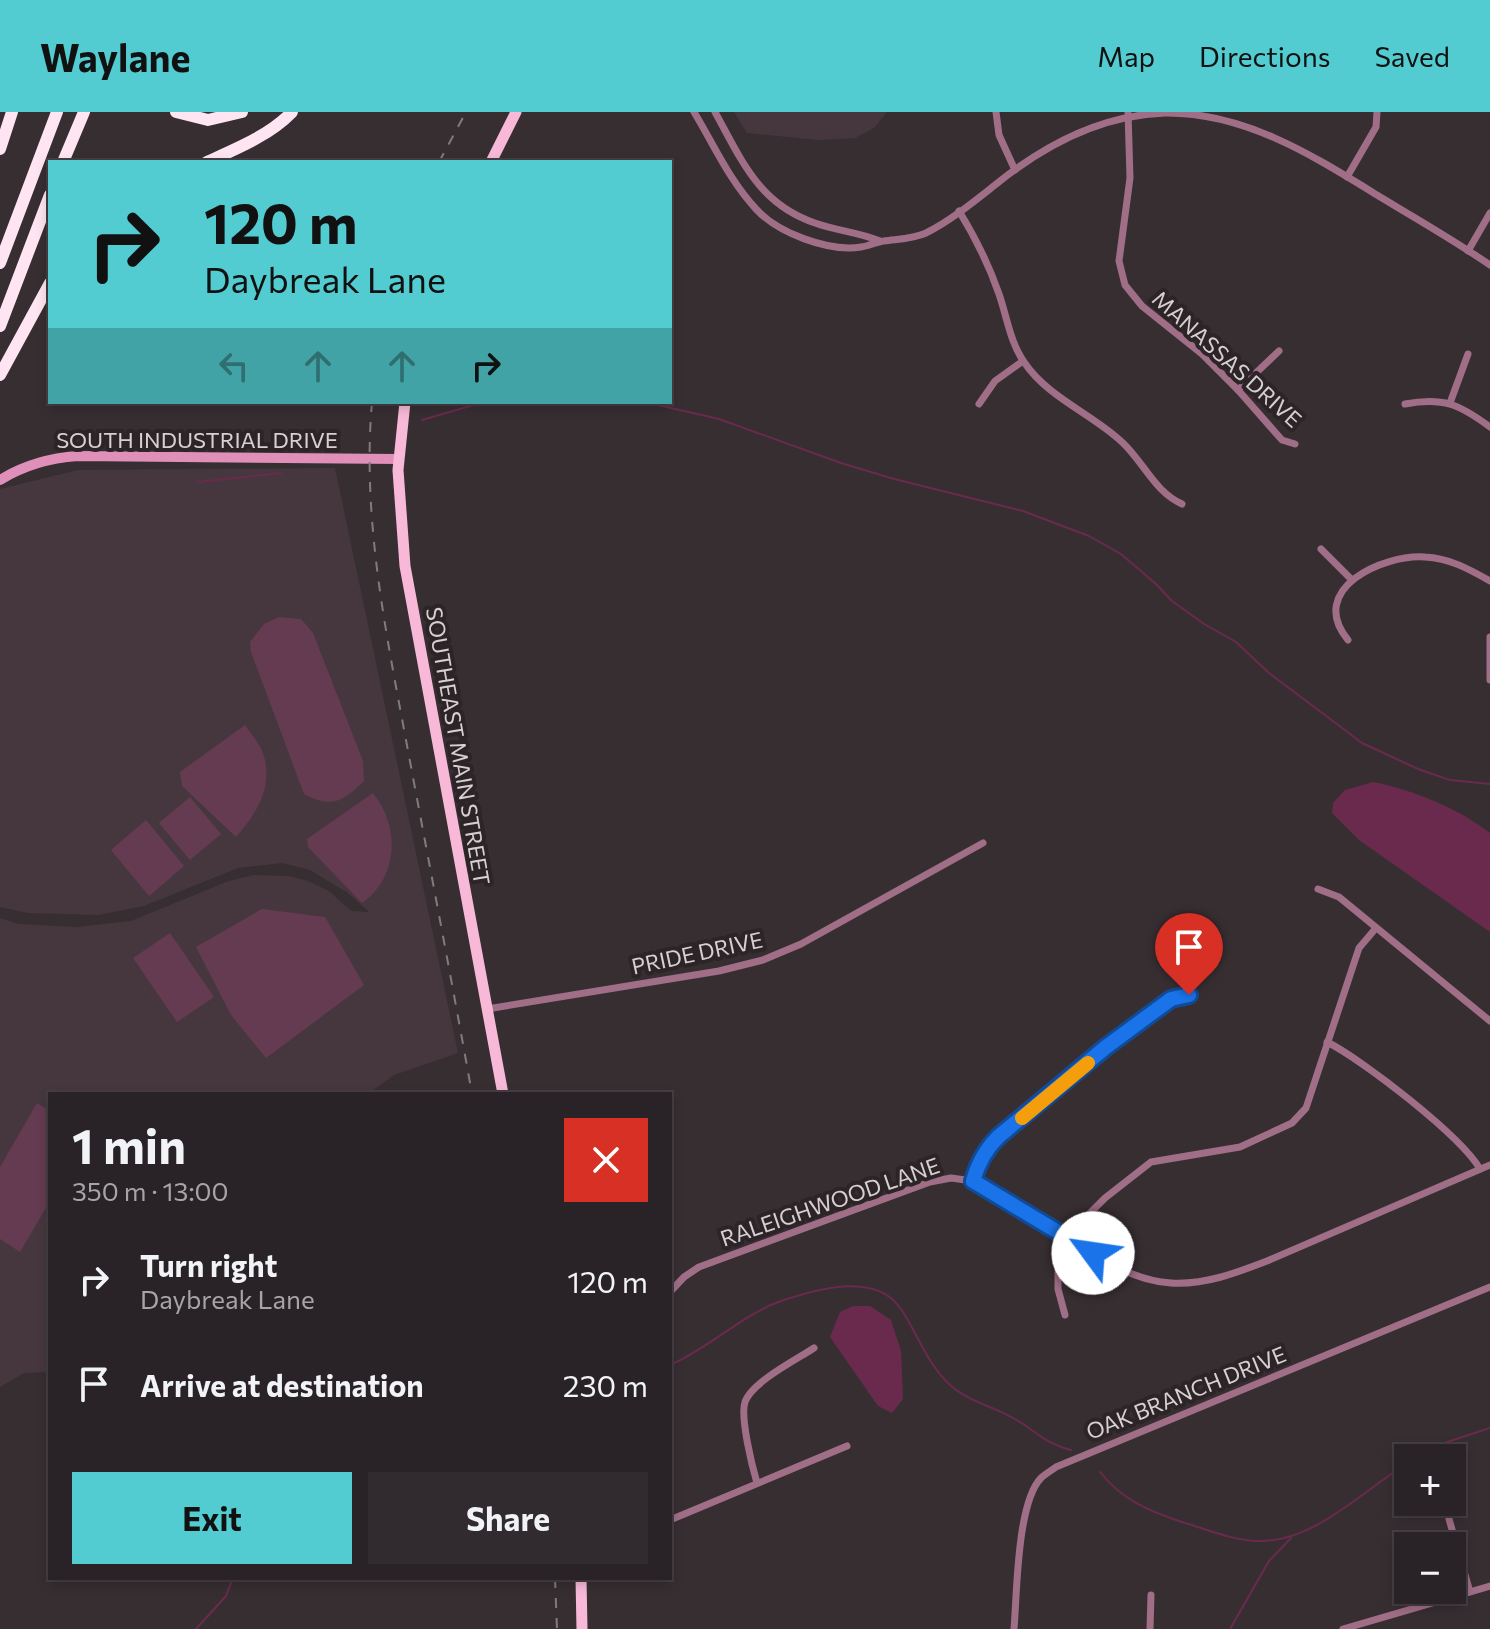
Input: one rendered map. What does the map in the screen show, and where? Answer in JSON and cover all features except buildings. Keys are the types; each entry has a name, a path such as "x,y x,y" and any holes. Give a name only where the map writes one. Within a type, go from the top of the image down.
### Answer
{"highway":[{"path":"0,149 12,112"},
{"path":"0,263 57,112"},
{"path":"64,160 84,112"},
{"path":"176,112 208,120 242,112"},
{"path":"212,160 282,123 292,112"},
{"path":"0,326 48,200"},
{"path":"0,375 48,287"}],"main road":[{"path":"492,160 516,112"},
{"name":"SOUTHEAST MAIN STREET","path":"405,404 399,459 400,525 405,566 503,1092"},
{"path":"581,1580 582,1629"}],"street":[{"path":"694,112 739,189 769,221 815,242 861,248 880,241 919,236 1015,170 1078,133 1128,115 1179,113 1239,122 1286,143 1490,265"},
{"path":"715,112 748,170 771,200 816,224 864,234 880,241"},
{"path":"996,112 999,135 1015,170"},
{"path":"1239,122 1241,112"},
{"path":"1347,177 1376,127 1377,112"},
{"name":"MANASSAS DRIVE","path":"1128,115 1130,178 1119,261 1125,285 1142,306 1202,354 1282,440 1295,444"},
{"path":"959,211 992,275 1009,332 1023,361 1037,379 1114,434 1139,460 1160,489 1182,504"},
{"path":"1468,251 1490,213"},
{"path":"1238,390 1279,351"},
{"path":"1450,403 1468,354"},
{"path":"979,404 995,381 1023,361"},
{"path":"1405,404 1421,401 1450,403 1466,409 1490,427"},
{"name":"SOUTH INDUSTRIAL DRIVE","path":"0,480 30,464 78,456 399,459"},
{"path":"1321,549 1352,580"},
{"path":"1348,640 1338,623 1341,593 1352,580 1384,562 1415,556 1453,562 1490,581"},
{"path":"1490,637 1490,680"},
{"name":"PRIDE DRIVE","path":"487,1009 721,971 763,960 801,944 983,843"},
{"path":"1318,889 1339,897 1490,1021"},
{"path":"1065,1315 1058,1289 1058,1273 1070,1239 1105,1198 1151,1162 1240,1147 1292,1123 1306,1108 1359,948 1376,928"},
{"path":"973,1181 988,1147 998,1137 1106,1047 1171,999 1189,995"},
{"path":"1327,1042 1357,1059 1430,1118 1480,1169"},
{"name":"RALEIGHWOOD LANE","path":"672,1290 699,1267 930,1182 951,1178 973,1181 1117,1267 1145,1278 1171,1283 1201,1282 1267,1261 1490,1165"},
{"name":"OAK BRANCH DRIVE","path":"1014,1629 1021,1539 1031,1496 1040,1479 1056,1467 1490,1287"},
{"path":"757,1483 750,1458 743,1405 749,1394 761,1384 814,1348"},
{"path":"672,1519 847,1446"},
{"path":"1449,1519 1470,1592"},
{"path":"1343,1629 1490,1586"},
{"path":"1150,1629 1151,1595"}],"shaded area":[{"path":"734,112 887,112 874,128 855,138 819,140 747,133"},
{"path":"335,468 458,1053 394,1075 371,1092 48,1092 48,1372 24,1373 0,1387 0,918 18,924 77,927 131,921 226,882 253,875 289,876 308,881 329,891 351,911 369,912 348,893 310,870 282,863 238,868 144,906 98,915 28,913 0,907 0,489 78,470"},
{"path":"279,617 301,619 313,633 363,761 364,781 337,801 323,801 304,794 251,652 250,642 264,624"},
{"path":"245,725 262,750 266,777 257,809 236,837 182,786 180,772"},
{"path":"1373,782 1434,801 1490,833 1490,932 1359,840 1332,813 1333,803 1345,790"},
{"path":"373,793 388,820 392,851 383,879 362,903 308,847 307,839"},
{"path":"190,797 221,834 190,860 159,823"},
{"path":"146,820 184,866 149,896 111,850"},
{"path":"262,909 325,917 364,985 266,1058 231,1015 196,947"},
{"path":"170,933 214,997 177,1022 133,958"},
{"path":"37,1103 48,1110 48,1204 20,1252 0,1239 0,1167"},
{"path":"853,1306 870,1306 891,1320 901,1351 903,1399 892,1413 878,1406 830,1337 840,1312"}],"waterway":[{"path":"422,420 477,404"},
{"path":"654,404 719,419 894,479 1023,511 1089,536 1121,554 1172,601 1236,642 1269,673 1362,743 1450,780 1490,784"},
{"path":"198,482 281,473"},
{"path":"672,1364 753,1314 781,1301 830,1288 863,1287 879,1291 892,1299 903,1312 935,1368 956,1390 1013,1418 1054,1444 1071,1450"},
{"path":"1441,1444 1490,1428"},
{"path":"1100,1472 1117,1490 1147,1509 1220,1534 1259,1541 1280,1539 1319,1524 1394,1472"},
{"path":"1230,1629 1269,1561 1291,1538"},
{"path":"196,1629 226,1596 232,1580"}],"railway":[{"path":"440,160 466,112"},
{"path":"372,404 370,487 383,614 472,1092"},
{"path":"555,1580 557,1629"}],"slow traffic":[{"path":"1022,1118 1088,1063"}],"route":[{"path":"1093,1253 973,1181 980,1160 998,1137 1106,1047 1171,999 1189,995"}]}
